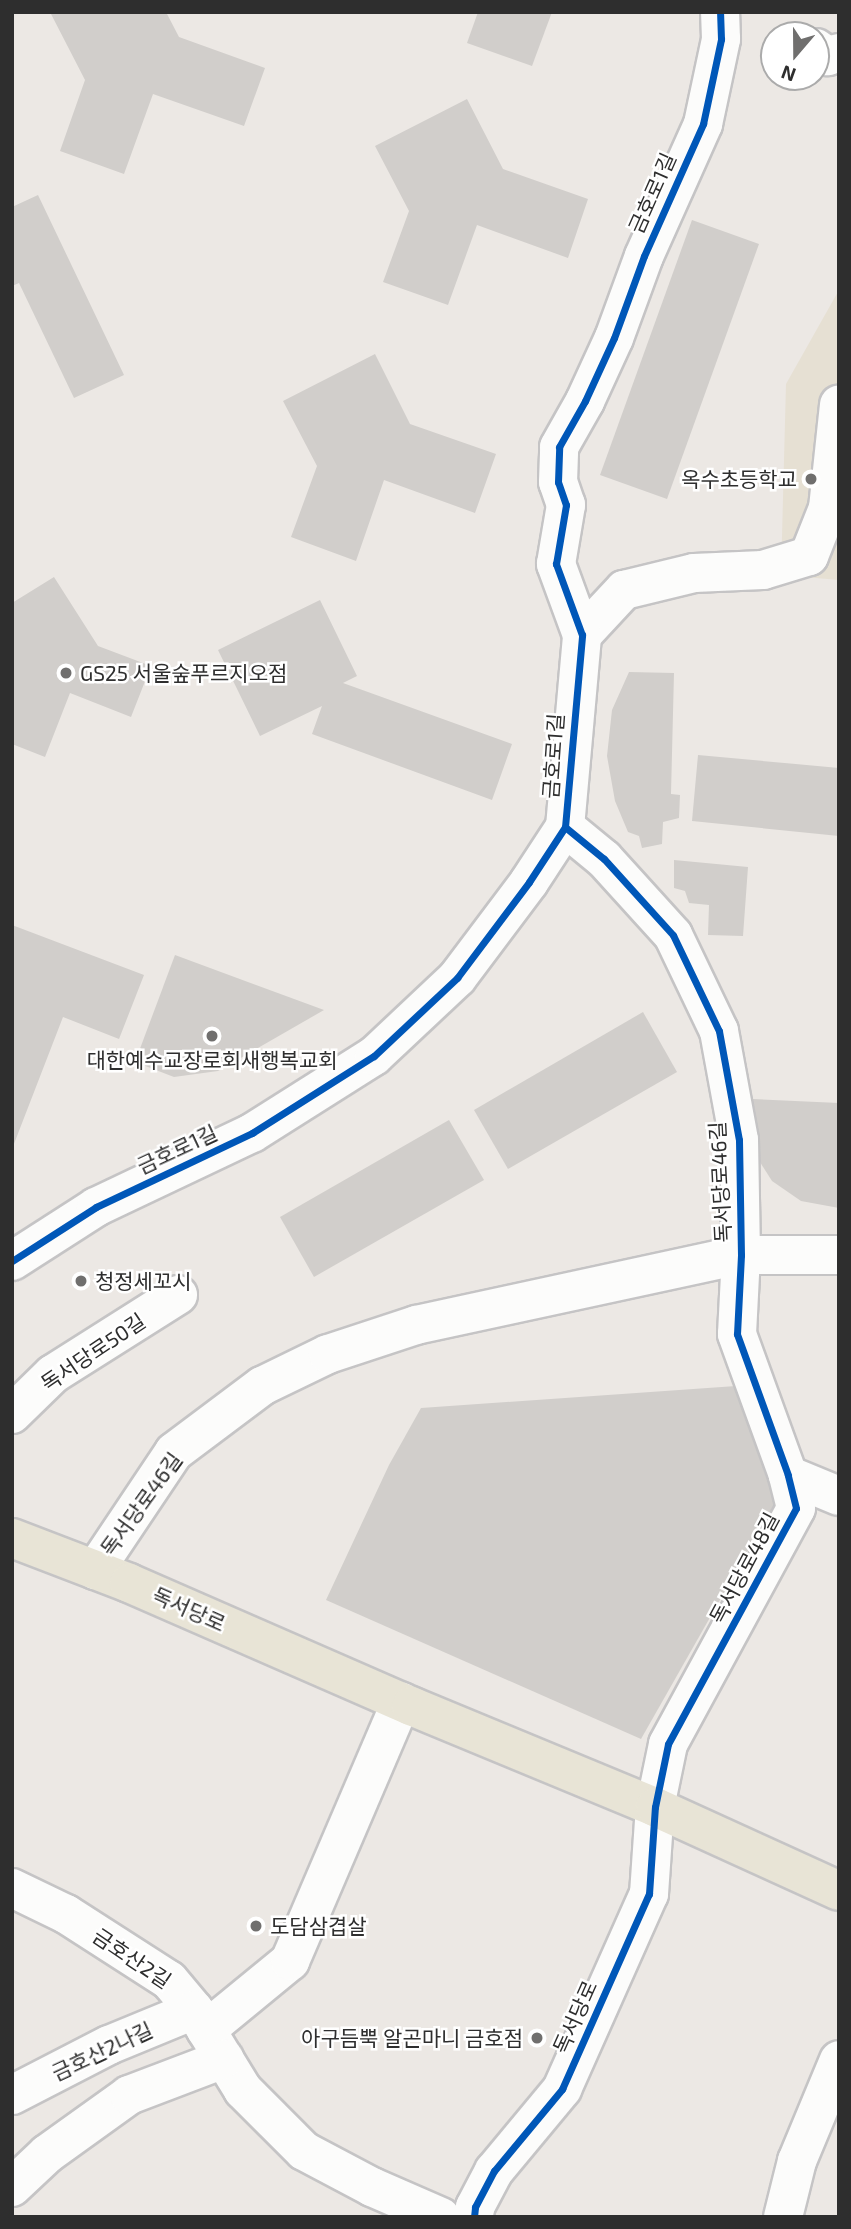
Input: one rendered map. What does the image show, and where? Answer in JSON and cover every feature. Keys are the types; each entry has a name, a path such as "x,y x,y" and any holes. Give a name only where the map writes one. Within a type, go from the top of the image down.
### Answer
{"main road":[{"name":"독서당로","path":"12,1538 95,1570 401,1702 655,1807 839,1891"}],"street":[{"name":"금호로1길","path":"12,1261 96,1207 252,1133 373,1056 457,978 529,882 565,827 582,635 556,564 566,505 558,482 559,447 585,401 614,338 644,256 703,124 721,39 720,12"},
{"path":"582,635 624,590 694,573 763,570 809,556 828,508 839,405"},
{"name":"독서당로46길","path":"565,827 604,859 673,935 719,1031 739,1140 741,1255"},
{"name":"독서당로46길","path":"95,1570 174,1452 262,1386 328,1354 416,1325 741,1255 839,1255"},
{"name":"독서당로48길","path":"655,1807 668,1744 796,1508 788,1475 737,1334 741,1255"},
{"name":"독서당로50길","path":"12,1413 53,1374 178,1295"},
{"path":"788,1475 839,1496"},
{"path":"12,2187 47,2154 129,2095 208,2033 290,1961 401,1702"},
{"name":"독서당로","path":"474,2217 474,2207 494,2171 562,2089 649,1894 655,1807"},
{"name":"금호산2길","path":"12,1888 65,1914 169,1980 208,2033 243,2090 303,2151 425,2214"},
{"name":"금호산2나길","path":"17,2085 108,2045 208,2033"},
{"path":"783,2217 797,2161 839,2060"}],"shaded area":[{"name":"옥수초등학교","path":"839,290 839,580 781,575 786,384"}],"building":[{"path":"166,12 179,37 265,68 244,126 153,94 124,174 60,151 85,80 51,14"},
{"path":"478,12 552,12 532,66 467,43"},
{"path":"467,99 503,169 588,199 568,258 477,225 448,305 383,282 409,211 375,146"},
{"path":"38,195 124,375 74,398 19,283 12,286 12,207"},
{"path":"692,220 759,244 667,499 600,475"},
{"path":"375,354 410,424 496,454 475,513 384,480 356,561 291,537 317,466 283,401"},
{"path":"54,577 98,646 151,666 131,717 70,693 45,757 12,744 12,603"},
{"path":"320,600 357,676 343,683 512,744 492,800 312,734 322,706 260,736 218,650"},
{"path":"629,672 674,673 671,794 680,795 679,818 663,822 662,844 642,848 639,836 628,832 615,801 607,756 612,710"},
{"path":"698,755 839,768 839,836 692,821"},
{"path":"674,860 748,867 743,936 708,935 709,905 689,903 685,891 674,888"},
{"path":"12,925 144,975 119,1039 63,1017 12,1149"},
{"name":"대한예수교장로회새행복교회","path":"175,955 324,1010 218,1071 174,1077 135,1062"},
{"path":"643,1012 677,1072 508,1169 474,1110"},
{"path":"752,1099 839,1103 839,1208 801,1201 772,1181 758,1159 750,1134"},
{"path":"449,1120 484,1180 314,1277 280,1217"},
{"path":"736,1386 775,1503 641,1739 326,1600 389,1465 421,1408"}],"cycle path":[{"path":"12,1261 96,1207 252,1133 374,1056 457,978 529,882 565,827 582,635 556,564 566,505 558,482 559,447 585,401 614,338 644,256 703,124 721,39 720,12"},
{"path":"474,2217 475,2207 494,2171 562,2089 649,1894 655,1807 668,1744 796,1508 788,1475 737,1334 741,1255 739,1140 719,1031 673,935 604,859 565,827"}],"place":[{"name":"옥수초등학교","path":"811,479"},
{"name":"GS25 서울숲푸르지오점","path":"66,673"},
{"name":"대한예수교장로회새행복교회","path":"212,1036"},
{"name":"청정세꼬시","path":"81,1281"},
{"name":"도담삼겹살","path":"256,1926"},
{"name":"아구듬뿍 알곤마니 금호점","path":"537,2038"}]}
